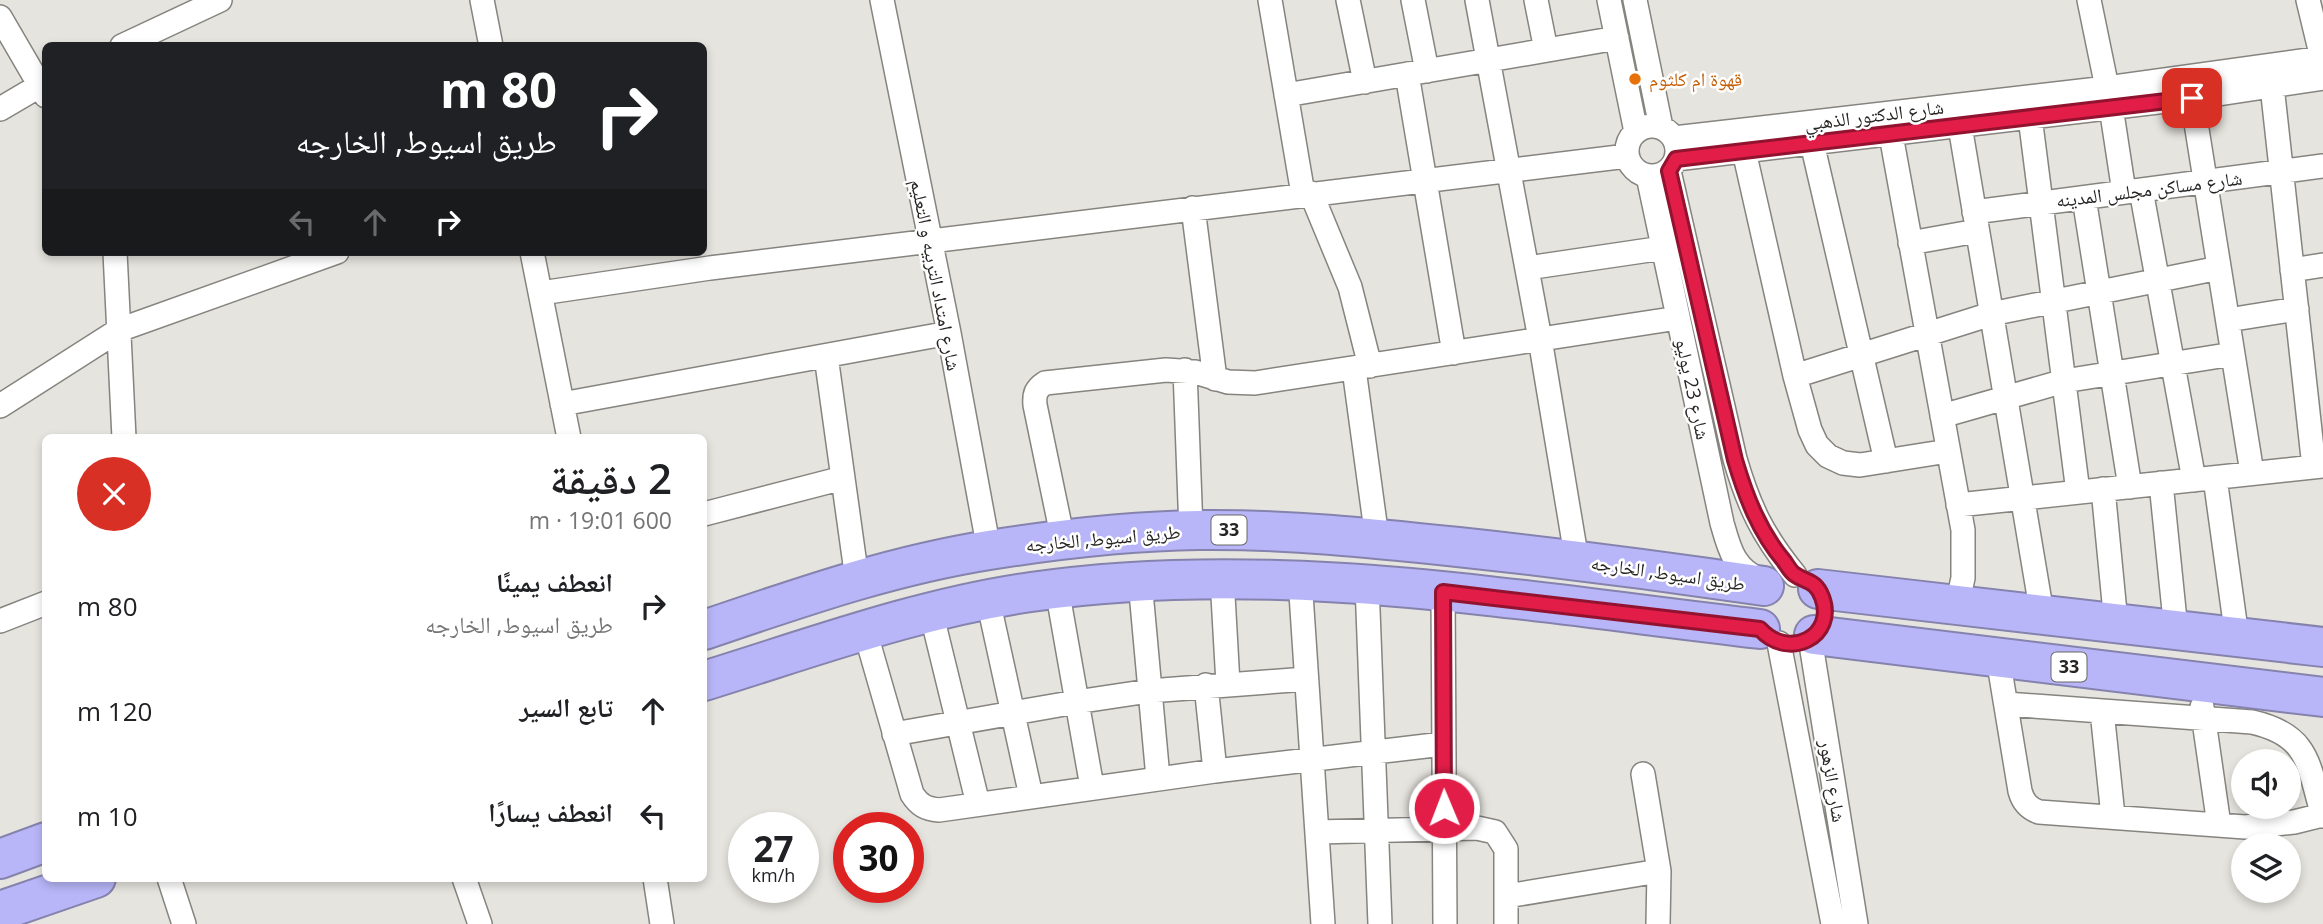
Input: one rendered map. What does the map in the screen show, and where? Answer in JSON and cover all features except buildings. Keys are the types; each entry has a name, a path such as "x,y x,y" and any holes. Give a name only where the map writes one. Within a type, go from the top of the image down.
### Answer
{"highway":[{"name":"طريق اسيوط, الخارجه","path":"707,629 858,579 989,550 1063,540 1191,530 1377,538 1786,583 2323,647"},
{"name":"33","path":"707,680 931,612 988,600 1057,589 1140,581 1222,578 1300,579 1367,584 1791,636 1998,658 2202,701 2323,698"},
{"path":"1786,583 1823,598 1824,618 1791,636 1756,618 1757,596 1786,583"},
{"path":"0,859 42,843"},
{"path":"0,911 84,882"}],"street":[{"path":"131,42 220,0"},
{"path":"482,0 490,42"},
{"name":"شارع امتداد التربيه و التعليم","path":"882,0 949,333 989,550"},
{"path":"1270,0 1286,95 1307,193 1350,287 1362,368 1377,538"},
{"path":"1348,0 1365,82"},
{"path":"1413,0 1425,179 1454,353"},
{"path":"1477,0 1540,339 1577,561"},
{"path":"1536,0 1546,50"},
{"path":"1609,0 1636,132"},
{"name":"شارع 23 يوليو","path":"1635,0 1666,154 1735,460 1744,491 1757,522 1773,548 1786,583"},
{"path":"2089,0 2109,97 2157,280 2173,363 2204,479 2237,637"},
{"path":"2308,0 2323,65"},
{"path":"0,17 42,86"},
{"path":"1286,95 1617,38"},
{"name":"شارع الدكتور الذهبي","path":"1666,154 2109,97 2323,65"},
{"name":"شارع الدكتور الذهبي","path":"1666,154 1744,151 1891,135 2030,117 2109,97 2192,98 2272,86 2323,65"},
{"path":"1958,505 2319,466 2314,390 2297,309 2272,86"},
{"path":"0,109 42,88"},
{"path":"2192,98 2252,474"},
{"path":"2030,117 2078,492"},
{"path":"1960,126 2042,614"},
{"path":"1643,127 1666,154 1634,169 1627,156 1627,147 1636,132 1643,127"},
{"path":"1891,135 1963,530 1964,554 1957,605"},
{"path":"1812,144 1886,461"},
{"path":"1744,151 1796,376 1810,429 1817,444 1828,457 1851,464 1948,451"},
{"name":"شارع 23 يوليو","path":"1666,154 1663,248 1716,500 1729,547 1736,564 1750,576 1786,583"},
{"path":"541,293 929,240 1627,156"},
{"name":"شارع مساكن مجلس المدينه","path":"1910,243 2041,203 2323,166"},
{"path":"2084,198 2130,486"},
{"path":"1193,208 1215,379"},
{"path":"1527,268 1663,248"},
{"path":"115,256 124,434"},
{"path":"0,406 118,330 326,256"},
{"path":"533,256 568,434"},
{"path":"2292,270 2323,265"},
{"path":"1796,376 1991,314 2219,268"},
{"path":"2228,320 2297,309"},
{"path":"1063,540 1035,405 1034,396 1038,388 1045,383 1185,370 1215,379 1255,383 1678,318"},
{"path":"562,404 949,333"},
{"path":"1942,416 2064,381 2233,354"},
{"path":"826,356 858,579"},
{"path":"1185,370 1191,530"},
{"path":"707,513 842,478"},
{"path":"2161,483 2176,630"},
{"path":"2103,489 2116,623"},
{"path":"1215,771 1222,578"},
{"path":"1300,579 1323,924"},
{"path":"1140,581 1158,778"},
{"path":"1367,584 1380,924"},
{"path":"1057,589 1093,787"},
{"path":"1443,592 1445,924"},
{"path":"988,600 1031,796"},
{"path":"0,621 42,605"},
{"path":"931,612 978,804"},
{"path":"865,631 912,794 918,803 928,809 939,810 1158,778 1443,744"},
{"name":"شارع الزهور","path":"1791,636 1833,924"},
{"name":"شارع الزهور","path":"1791,636 1856,924"},
{"path":"1998,658 2020,791 2026,804 2039,812 2270,826 2323,815 2308,762 2299,746 2289,736 2272,726 2252,722 2202,701 2102,711 2006,704"},
{"path":"894,734 1149,691 1306,679"},
{"path":"2202,701 2219,825"},
{"path":"2102,711 2113,816"},
{"path":"1643,774 1659,871 1658,924"},
{"path":"1317,832 1490,829 1499,835 1506,849 1506,924"},
{"path":"1507,896 1659,871"},
{"path":"170,882 184,924"},
{"path":"465,882 480,924"},
{"path":"656,882 662,924"}],"place":[{"name":"قهوة ام كلثوم","path":"1635,79"}],"route":[{"path":"1444,808 1443,592 1760,629 1768,638 1790,645 1810,638 1821,627 1825,608 1818,589 1812,582 1795,575 1773,548 1757,522 1744,491 1669,171 1676,159 2192,98"}]}
